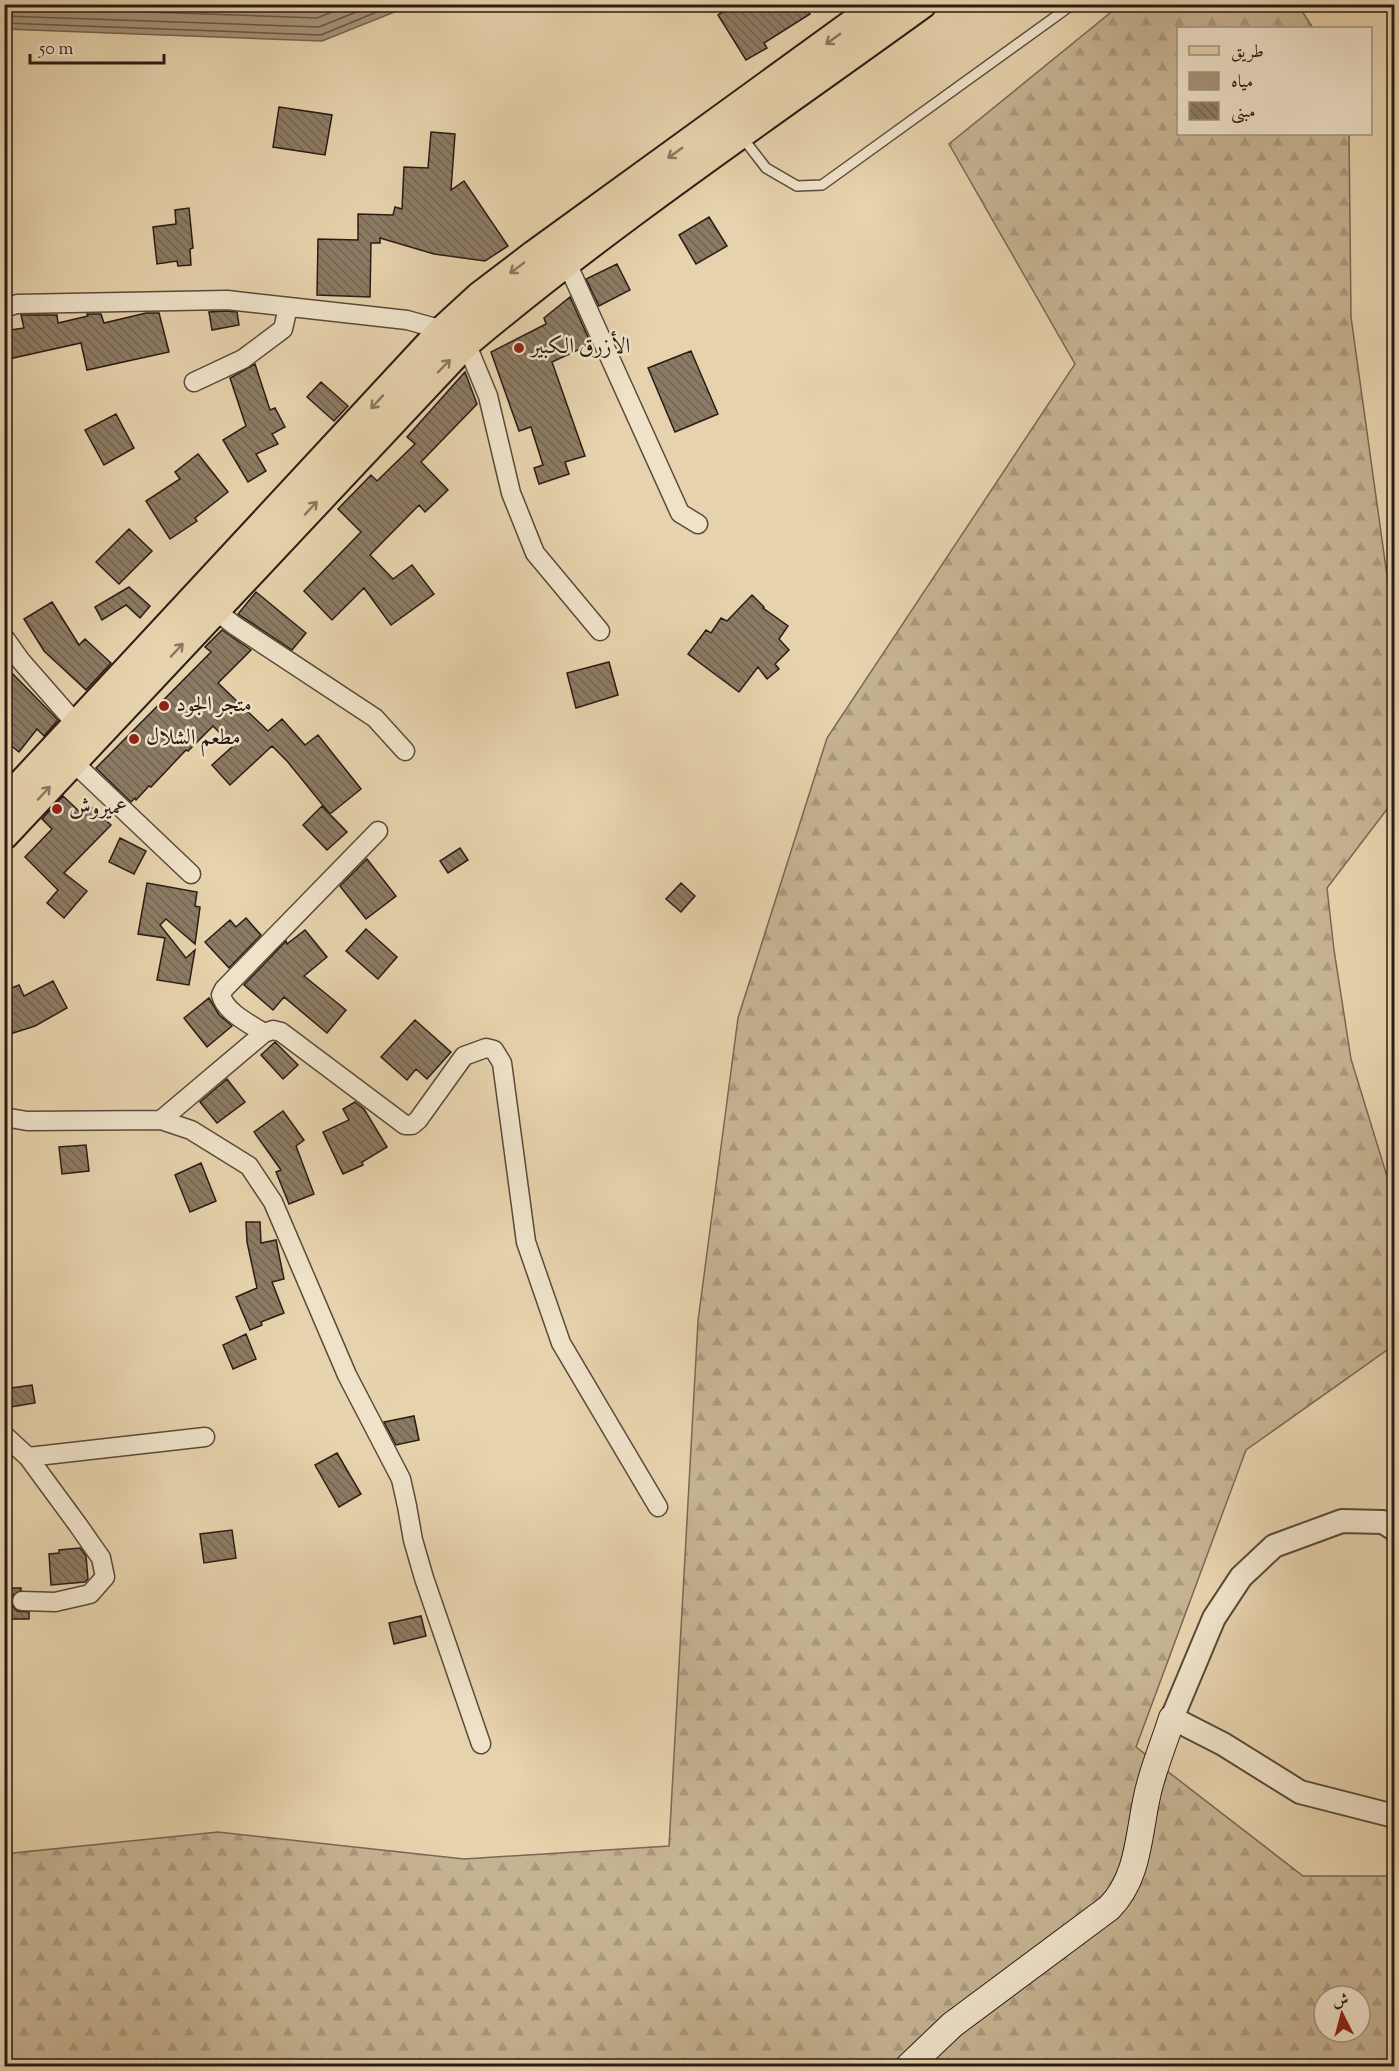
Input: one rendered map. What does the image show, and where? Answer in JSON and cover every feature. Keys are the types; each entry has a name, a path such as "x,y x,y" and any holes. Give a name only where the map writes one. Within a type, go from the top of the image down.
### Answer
{"main road":[{"path":"4,836 215,610 454,336 479,297 880,4"},
{"path":"4,803 454,336 515,302 922,4"},
{"path":"909,2067 952,2025 1109,1908 1119,1898 1133,1869 1150,1785 1172,1718"}],"street":[{"path":"567,263 680,513 698,524"},
{"path":"4,308 17,304 227,300 407,320 454,336 488,396 511,494 535,554 600,631"},
{"path":"194,382 243,359 283,329 288,307"},
{"path":"215,610 234,625 375,718 405,751"},
{"path":"4,637 21,662 77,725"},
{"path":"73,762 191,874"},
{"path":"264,1033 222,1002 221,995 224,989 378,831"},
{"path":"161,1120 264,1033 273,1030 281,1032 405,1125 412,1125 418,1120 464,1056 486,1048 494,1050 502,1063 526,1242 561,1343 658,1507"},
{"path":"4,1117 27,1121 161,1120 191,1130 249,1166 273,1202 347,1375 400,1479 424,1578 481,1744"},
{"path":"4,1435 28,1457 101,1558 105,1577 90,1594 54,1602 22,1601"},
{"path":"28,1457 205,1437"},
{"path":"1391,1523 1342,1521 1274,1546 1241,1576 1214,1618 1172,1718 1223,1744 1300,1792 1395,1816"}],"lane":[{"path":"741,135 766,168 796,186 822,185 1073,4"}],"green space":[{"path":"1120,5 1298,5 1312,27 1177,27 1177,135 1349,135 1351,317 1394,626 1394,800 1327,888 1351,1059 1394,1199 1394,1345 1246,1450 1136,1747 1303,1876 1394,1876 1394,2066 5,2066 4,1854 218,1832 464,1859 669,1846 698,1321 738,1018 827,738 1075,364 949,144"}],"water":[{"path":"5,4 412,5 322,41 5,29"}],"building":[{"path":"735,4 777,4 781,11 789,4 803,4 810,14 764,43 767,48 746,60 718,15"},
{"path":"279,107 332,115 325,155 273,147"},
{"path":"431,132 455,134 451,190 464,181 508,246 485,261 434,254 380,238 380,243 371,243 370,297 317,295 318,239 358,240 358,214 393,215 395,207 402,209 404,167 428,168"},
{"path":"189,208 193,248 190,249 191,265 178,266 177,261 157,264 153,227 176,224 175,210"},
{"path":"709,217 727,246 696,264 679,235"},
{"path":"617,264 630,290 599,306 586,279"},
{"path":"570,297 591,344 552,362 585,456 565,462 569,474 539,484 534,468 543,465 531,427 519,431 491,352 546,324 544,318"},
{"path":"209,312 237,312 239,325 212,330"},
{"path":"146,313 159,313 169,352 87,370 81,343 4,360 4,331 24,328 21,315 57,315 58,323 88,316 87,314 101,314 104,323"},
{"path":"691,351 718,414 675,432 648,368"},
{"path":"255,364 270,410 275,408 285,427 272,434 278,444 256,454 266,471 248,482 223,440 246,426 230,378"},
{"path":"465,372 477,404 421,462 448,490 425,512 419,505 370,555 393,579 412,565 434,594 391,625 364,588 332,620 304,591 361,532 338,509 371,475 377,481 415,444 407,437"},
{"path":"321,382 348,406 334,421 307,397"},
{"path":"116,414 134,448 104,465 85,430"},
{"path":"198,454 228,492 195,518 197,521 170,539 146,501 180,479 175,472"},
{"path":"129,529 152,551 119,584 96,562"},
{"path":"129,587 150,606 140,618 126,605 102,620 95,607"},
{"path":"256,592 306,633 292,650 238,614"},
{"path":"752,595 763,608 788,626 779,639 789,650 775,664 779,669 767,679 758,667 739,692 688,654 706,630 711,633 721,618 727,621"},
{"path":"52,602 79,645 85,639 111,663 86,690 44,651 24,619"},
{"path":"222,630 251,650 218,683 268,731 282,719 305,745 318,735 361,789 330,814 272,746 230,785 212,765 233,746 213,726 188,751 186,750 151,787 149,786 136,800 135,798 131,802 96,768 211,652 205,647"},
{"path":"609,662 618,695 576,708 567,673"},
{"path":"4,665 58,720 44,736 37,729 19,752 4,740"},
{"path":"63,796 81,813 89,805 111,825 64,873 87,891 64,918 47,903 58,890 25,857 52,829 42,819"},
{"path":"322,806 347,832 327,850 303,825"},
{"path":"120,838 146,851 134,874 109,862"},
{"path":"460,848 468,860 448,873 440,861"},
{"path":"367,859 396,896 366,919 340,886"},
{"path":"147,883 197,892 195,906 200,907 195,944 166,919 160,925 186,958 195,950 189,985 157,980 165,938 138,934"},
{"path":"681,883 695,896 681,912 666,899"},
{"path":"246,918 261,935 229,968 205,942 230,920 236,927"},
{"path":"366,929 397,957 378,979 346,951"},
{"path":"305,930 327,957 304,976 346,1010 327,1033 284,997 273,1010 244,985 286,941 287,944"},
{"path":"53,981 67,1008 35,1026 4,1036 4,991 19,985 24,996"},
{"path":"209,998 219,1015 232,1026 207,1047 184,1018"},
{"path":"415,1020 451,1052 427,1079 416,1069 407,1080 381,1057"},
{"path":"275,1042 298,1065 283,1079 261,1055"},
{"path":"227,1079 245,1102 217,1123 200,1102"},
{"path":"355,1102 364,1109 387,1147 362,1162 363,1165 343,1174 323,1132 349,1120 343,1109"},
{"path":"283,1111 304,1140 296,1146 314,1194 289,1204 276,1172 281,1170 254,1132"},
{"path":"86,1145 89,1171 62,1174 59,1147"},
{"path":"201,1163 216,1201 190,1212 175,1175"},
{"path":"246,1222 260,1222 261,1243 276,1240 284,1279 272,1282 284,1313 261,1322 262,1325 250,1330 236,1297 257,1288 247,1242"},
{"path":"246,1334 256,1359 233,1369 223,1345"},
{"path":"32,1385 35,1403 4,1408 4,1389"},
{"path":"414,1416 419,1440 396,1445 384,1422"},
{"path":"337,1453 361,1494 339,1507 315,1465"},
{"path":"232,1530 236,1558 204,1563 200,1534"},
{"path":"80,1548 86,1556 88,1579 85,1582 51,1585 49,1554 59,1553 59,1550"},
{"path":"4,1588 21,1588 12,1596 12,1606 17,1611 29,1612 29,1619 4,1619"},
{"path":"421,1616 426,1636 394,1644 389,1623"}],"place":[{"name":"الأزرق الكبير","path":"519,348"},
{"name":"متجر الجود","path":"164,706"},
{"name":"مطعم الشلال","path":"134,739"},
{"name":"عميروش","path":"57,809"}]}
